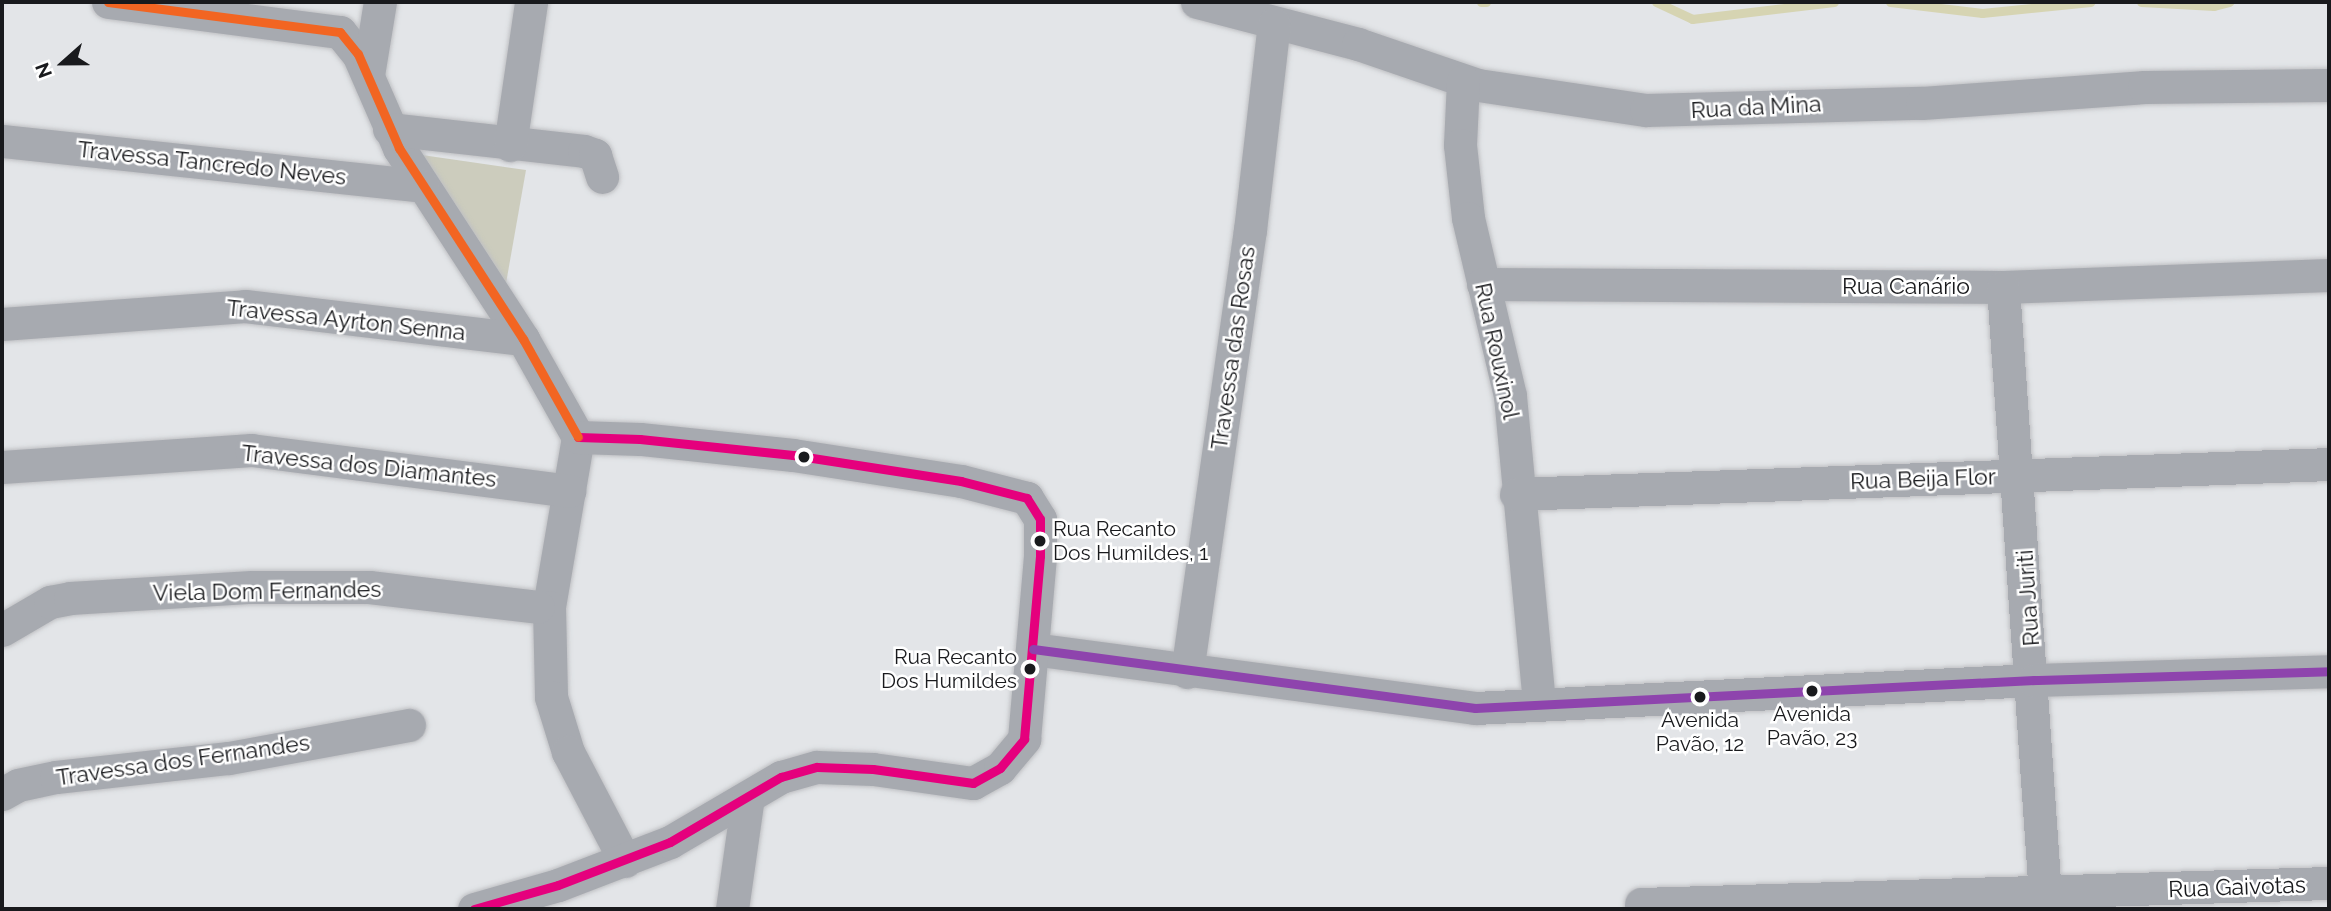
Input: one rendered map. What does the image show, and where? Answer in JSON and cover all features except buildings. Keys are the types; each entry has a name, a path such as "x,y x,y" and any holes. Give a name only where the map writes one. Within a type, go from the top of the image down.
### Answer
{"street":[{"path":"108,2 340,32 368,75 389,129 523,339 578,437 549,607 551,697 568,752 625,861"},
{"path":"368,75 380,2"},
{"path":"510,145 531,2"},
{"name":"Rua da Mina","path":"1197,2 1358,44 1463,81 1620,107 1691,112 1836,102 1922,103 2100,89 2329,85"},
{"name":"Travessa das Rosas","path":"1187,671 1250,230 1274,24"},
{"name":"Rua Rouxinol","path":"1463,81 1460,145 1468,218 1510,396 1516,494 1539,705"},
{"path":"389,129 510,145 584,151 595,155 602,177"},
{"name":"Travessa Tancredo Neves","path":"2,141 423,186"},
{"name":"Rua Canário","path":"1482,284 2003,287 2329,275"},
{"name":"Rua Juriti","path":"2003,287 2034,680 2046,901"},
{"name":"Travessa Ayrton Senna","path":"2,324 246,306 523,339"},
{"path":"474,909 625,861 701,828 781,777 817,767 873,769 958,783 986,778 1024,739 1033,649 1040,519 1027,498 961,481 793,455 640,439 578,437"},
{"name":"Travessa dos Diamantes","path":"2,467 251,450 569,491"},
{"name":"Rua Beija Flor","path":"1516,494 2329,464"},
{"name":"Viela Dom Fernandes","path":"2,630 50,602 70,598 252,587 369,587 538,607"},
{"path":"1033,649 1461,708 2034,680 2329,671"},
{"name":"Travessa dos Fernandes","path":"2,794 18,785 56,777 229,758 409,725"},
{"path":"732,909 748,797"},
{"name":"Rua Gaivotas","path":"1641,904 2046,901 2329,883"}],"shaded area":[{"path":"422,155 526,170 505,289"}],"waterway":[{"path":"1481,2 1486,2"},
{"path":"1656,2 1692,19 1834,2"},
{"path":"1890,2 1982,13 2090,2"},
{"path":"2141,2 2214,6 2229,2"}],"transit line":[{"path":"108,2 340,32 358,54 399,148 523,339 578,437"},
{"path":"474,909 558,885 670,842 781,777 817,767 873,769 973,783 1000,768 1024,739 1040,556 1040,519 1027,498 961,481 793,455 640,439 578,437"},
{"path":"1033,649 1475,708 2034,680 2329,671"}],"place":[{"name":"Rua Recanto Dos Humildes, 1","path":"1040,541"},
{"name":"Rua Recanto Dos Humildes","path":"1030,669"},
{"name":"Avenida Pavão, 23","path":"1812,691"},
{"name":"Avenida Pavão, 12","path":"1700,697"}]}
